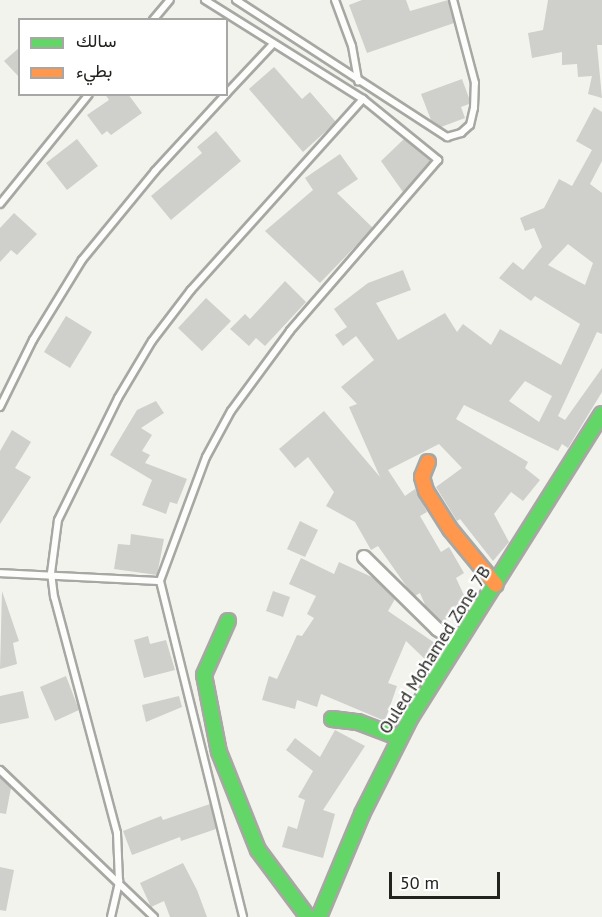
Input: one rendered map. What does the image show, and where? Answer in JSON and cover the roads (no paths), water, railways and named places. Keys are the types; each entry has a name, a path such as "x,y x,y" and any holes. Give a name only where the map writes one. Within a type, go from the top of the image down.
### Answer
{"main road":[{"name":"Ouled Mohamed Zone 7B","path":"319,917 362,814 400,738 602,414"},
{"path":"428,462 422,479 426,491 450,529 496,585"},
{"path":"228,621 204,675 219,752 258,850 308,917"},
{"path":"332,719 358,722 400,738"}],"street":[{"path":"364,557 437,629 458,644"}],"lane":[{"path":"155,18 170,0"},
{"path":"205,0 363,99 438,160 290,331 231,411 202,466 160,581 243,917"},
{"path":"236,0 437,134 447,137 461,133 470,124 475,83 453,0"},
{"path":"335,0 352,46 358,81"},
{"path":"228,92 273,44"},
{"path":"0,204 87,96"},
{"path":"0,408 33,340 82,260 155,171 224,96"},
{"path":"111,917 119,881 117,833 51,573 58,520 118,398 152,341 206,272 363,99"},
{"path":"0,573 51,573 160,581"},
{"path":"0,770 119,881 154,917"}]}
